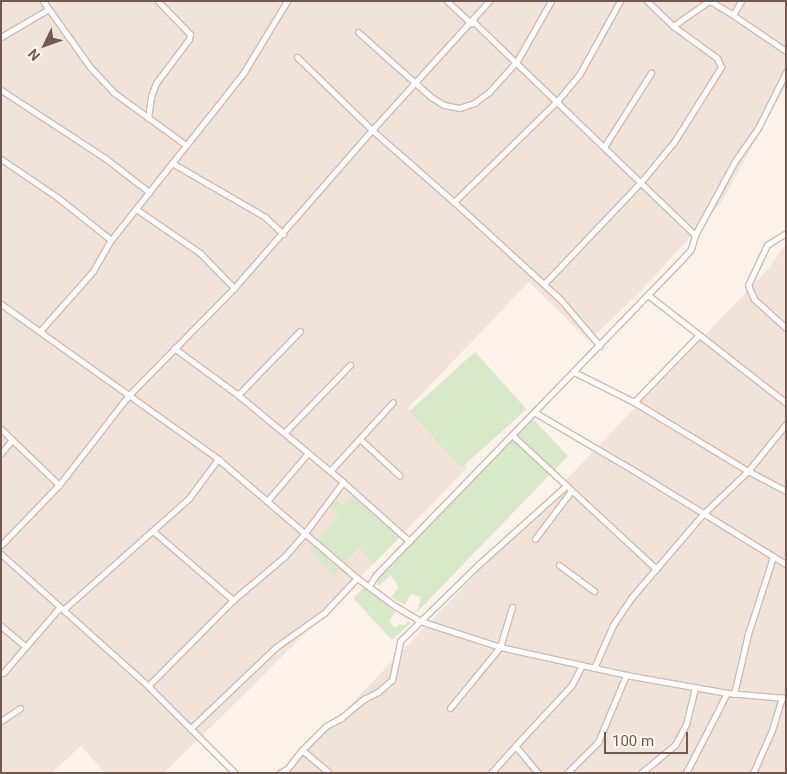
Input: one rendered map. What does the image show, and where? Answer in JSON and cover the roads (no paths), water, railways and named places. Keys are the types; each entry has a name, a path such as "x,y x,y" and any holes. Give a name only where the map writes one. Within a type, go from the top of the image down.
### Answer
{"street":[{"path":"43,1 47,10 90,67 113,92 186,145"},
{"path":"148,118 151,96 156,83 190,39 190,34 158,1"},
{"path":"40,331 92,271 111,240 244,72 287,1"},
{"path":"447,1 517,61 695,235"},
{"path":"1,545 59,485 128,396 234,288 372,130 472,22 489,1"},
{"path":"358,32 444,105 459,108 474,103 489,92 517,61 551,1"},
{"path":"454,202 558,100 579,75 620,1"},
{"path":"544,284 640,183 674,142 721,67 717,58 673,26 647,1"},
{"path":"673,26 710,1 786,51"},
{"path":"734,15 741,1"},
{"path":"1,37 47,10"},
{"path":"298,57 372,130 544,284 600,346"},
{"path":"604,147 651,72"},
{"path":"369,586 376,575 409,540 600,346 687,254 695,235 735,161 758,128 786,72"},
{"path":"1,90 105,158 149,192"},
{"path":"1,159 57,197 111,240"},
{"path":"172,163 265,217 283,234"},
{"path":"136,209 200,253 234,288"},
{"path":"786,233 767,245 748,285 754,299 786,328"},
{"path":"648,295 786,403"},
{"path":"2,307 40,331 218,459 357,578 395,606 420,621 500,647 582,666 727,693 784,698 753,773"},
{"path":"238,395 300,331"},
{"path":"634,402 698,336"},
{"path":"174,348 284,432 409,540"},
{"path":"284,432 350,365"},
{"path":"574,372 634,402 748,471 786,491"},
{"path":"330,471 393,402"},
{"path":"534,412 786,564"},
{"path":"594,668 614,625 631,598 703,514 748,471 786,424"},
{"path":"1,429 59,485"},
{"path":"512,436 656,569"},
{"path":"360,439 400,476"},
{"path":"1,453 12,440"},
{"path":"267,502 308,453"},
{"path":"3,673 25,646 62,608 189,498 218,459"},
{"path":"148,686 232,600 285,556 343,482"},
{"path":"280,773 287,769 302,750 326,726 341,718 392,680 398,662 400,641 566,486"},
{"path":"535,539 571,491"},
{"path":"153,531 232,600"},
{"path":"1,554 148,686 235,773"},
{"path":"734,694 748,634 772,557"},
{"path":"559,565 594,591"},
{"path":"190,729 276,647 324,613 357,578"},
{"path":"450,708 500,647 512,606"},
{"path":"1,626 25,646"},
{"path":"491,773 571,686 582,666"},
{"path":"567,773 598,742 626,675"},
{"path":"641,773 675,744 686,724 695,687"},
{"path":"686,773 727,693"},
{"path":"1,721 20,708"},
{"path":"515,746 538,773"},
{"path":"302,750 329,773"}]}
